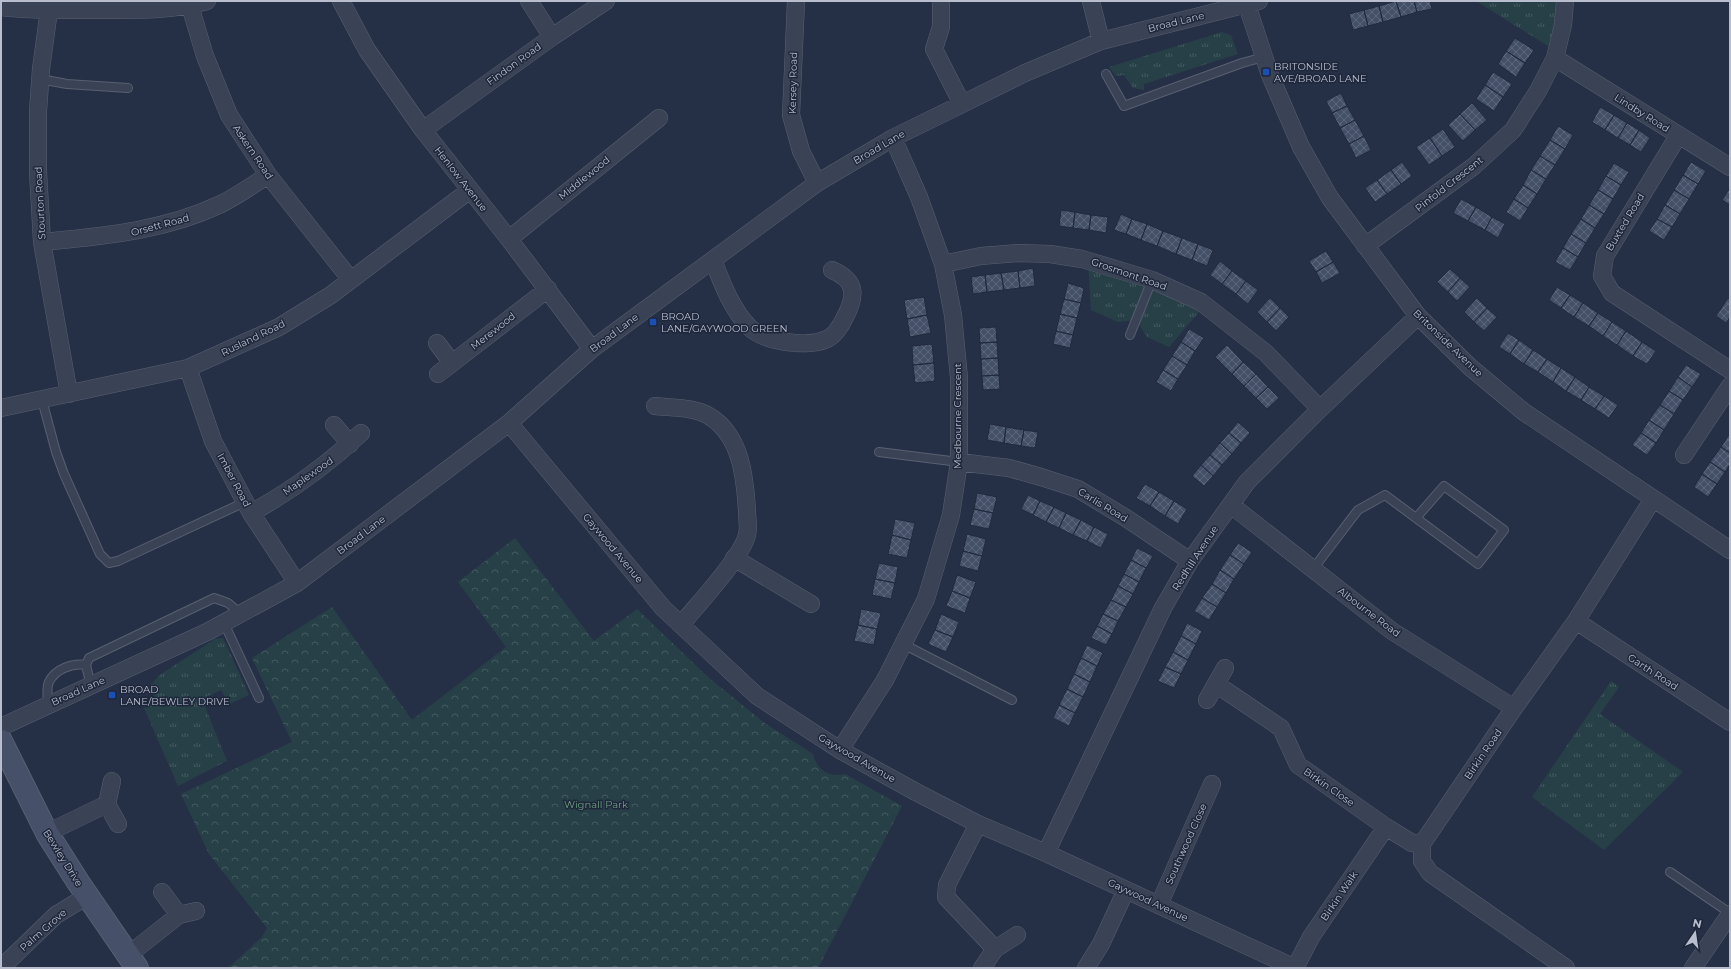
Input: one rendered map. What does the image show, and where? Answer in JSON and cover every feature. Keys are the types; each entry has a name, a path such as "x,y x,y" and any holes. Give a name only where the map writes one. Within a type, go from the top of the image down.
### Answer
{"street":[{"path":"1,6 49,10 119,5 190,6 207,1"},
{"name":"Henlow Avenue","path":"341,1 367,50 423,130 548,289 592,349"},
{"path":"529,1 552,37"},
{"name":"Findon Road","path":"423,130 552,37 606,1"},
{"name":"Kersey Road","path":"796,1 791,115 801,151 817,183"},
{"path":"941,1 941,27 934,49 962,104"},
{"path":"1091,1 1101,41"},
{"name":"Pinfold Crescent","path":"1365,246 1474,166 1513,130 1538,91 1555,58 1563,25 1565,1"},
{"name":"Broad Lane","path":"1,727 224,623 297,583 509,423 592,349 817,183 893,138 1025,73 1101,41 1253,3"},
{"name":"Britonside Avenue","path":"1253,3 1264,57 1302,146 1330,198 1418,316 1470,367 1524,412 1730,550"},
{"name":"Askern Road","path":"190,6 205,56 229,115 268,175 351,280"},
{"name":"Stourton Road","path":"49,10 40,78 38,172 42,242 70,394"},
{"name":"Lindby Road","path":"1555,58 1730,167"},
{"name":"Middlewood","path":"509,239 659,118"},
{"name":"Buxted Road","path":"1678,136 1605,256 1602,276 1612,293 1730,370"},
{"name":"Medbourne Crescent","path":"840,750 885,680 926,599 951,515 959,462 959,378 953,315 943,264 919,197 893,138"},
{"name":"Orsett Road","path":"42,242 120,235 171,224 222,203 268,175"},
{"name":"Rusland Road","path":"1,408 188,368 279,326 331,296 470,190"},
{"name":"Grosmont Road","path":"943,264 981,256 1050,254 1082,259 1152,280 1201,302 1266,353 1320,409"},
{"path":"713,260 734,307 750,328 773,340 810,344 828,339 841,326 852,303 852,289 844,275 832,270"},
{"name":"Merewood","path":"438,374 548,289"},
{"name":"Redhill Avenue","path":"1046,853 1163,608 1190,561 1247,482 1320,409 1418,316"},
{"path":"437,343 452,362"},
{"name":"Imber Road","path":"188,368 213,441 248,507 297,583"},
{"path":"1684,455 1730,386"},
{"path":"656,406 694,411 708,415 719,424 728,436 742,463 746,489 748,534 734,558 681,625"},
{"name":"Gaywood Avenue","path":"509,423 663,608 757,696 840,750 978,824 1046,853 1295,968"},
{"name":"Maplewood","path":"248,507 270,502 312,474 355,438 334,425"},
{"name":"Carlis Road","path":"959,462 1009,468 1041,476 1078,489 1126,518 1190,561"},
{"name":"Birkin Road","path":"1422,844 1514,708 1576,621 1653,499"},
{"name":"Albourne Road","path":"1231,504 1392,631 1514,708"},
{"path":"734,558 811,604"},
{"name":"Garth Road","path":"1576,621 1730,721"},
{"path":"1207,700 1225,668"},
{"name":"Birkin Close","path":"1216,684 1281,728 1298,765 1412,843 1422,844"},
{"name":"Bewley Drive","path":"1,741 47,833 87,896 132,962"},
{"path":"112,781 107,804 118,824"},
{"name":"Southwood Close","path":"1159,905 1212,784"},
{"path":"47,833 107,804"},
{"path":"978,824 947,885 946,897 995,949"},
{"name":"Birkin Walk","path":"1295,968 1311,937 1386,826"},
{"path":"1422,844 1422,861 1430,873 1566,968"},
{"path":"1086,968 1102,944 1126,890"},
{"path":"162,892 179,915"},
{"name":"Palm Grove","path":"1,968 56,915 87,896"},
{"path":"132,962 179,915 196,911"},
{"path":"1693,968 1730,913"},
{"path":"982,968 995,949 1017,935"}],"lane":[{"path":"1106,74 1124,106 1242,62 1264,57"},
{"path":"40,78 67,84 128,88"},
{"path":"1130,335 1152,280"},
{"path":"42,400 56,452 64,474 100,554 109,563 118,561 248,507"},
{"path":"879,452 959,462"},
{"path":"1313,569 1358,510 1385,495 1416,518 1478,564 1504,530 1444,486 1416,518"},
{"path":"91,686 86,665 89,658 214,598 228,603 241,614"},
{"path":"224,623 259,698"},
{"path":"903,644 1012,700"},
{"path":"48,705 48,684 56,672 78,663 86,665"},
{"path":"1670,872 1730,913"}],"green space":[{"path":"1476,1 1565,1 1556,51"},
{"path":"1222,32 1231,35 1238,54 1144,84 1144,90 1133,88 1124,75 1116,76 1109,67"},
{"path":"1088,261 1205,305 1169,347 1147,337 1136,320 1118,322 1091,310"},
{"name":"Wignall Park","path":"515,538 594,641 637,609 708,677 766,724 813,754 817,764 824,772 834,775 845,774 902,806 818,968 228,968 262,937 267,928 209,854 181,794 292,742 252,658 332,607 412,720 506,647 458,582"},
{"path":"223,638 249,695 229,704 221,690 202,699 227,761 178,786 144,708 156,702 150,685 161,674 215,639"},
{"path":"1611,681 1619,687 1600,714 1683,772 1604,850 1532,797"}],"building":[{"path":"1396,1 1401,17 1383,22 1379,6"},
{"path":"1396,1 1414,1 1417,12 1401,17"},
{"path":"1414,1 1430,1 1432,9 1417,12"},
{"path":"1379,6 1383,22 1368,26 1364,10"},
{"path":"1364,10 1368,26 1353,30 1349,14"},
{"path":"1515,38 1534,50 1525,63 1506,51"},
{"path":"1506,51 1525,63 1516,77 1498,64"},
{"path":"1493,72 1512,84 1503,97 1485,85"},
{"path":"1485,85 1503,97 1494,111 1476,99"},
{"path":"1341,93 1347,106 1332,113 1326,101"},
{"path":"1472,103 1487,120 1475,130 1460,114"},
{"path":"1347,106 1355,120 1340,128 1332,113"},
{"path":"1600,107 1614,115 1605,130 1592,122"},
{"path":"1460,114 1475,130 1463,141 1448,125"},
{"path":"1614,115 1627,123 1618,138 1605,130"},
{"path":"1355,120 1364,136 1349,144 1340,128"},
{"path":"1627,123 1639,130 1630,145 1618,138"},
{"path":"1558,126 1573,135 1565,149 1550,140"},
{"path":"1443,129 1455,147 1442,156 1430,138"},
{"path":"1639,130 1650,138 1641,152 1630,145"},
{"path":"1364,136 1371,150 1356,158 1349,144"},
{"path":"1430,138 1442,156 1429,165 1416,147"},
{"path":"1550,140 1565,149 1555,165 1540,156"},
{"path":"1540,156 1555,165 1546,179 1531,170"},
{"path":"1402,162 1412,176 1401,184 1391,170"},
{"path":"1691,162 1706,171 1698,184 1683,175"},
{"path":"1614,163 1629,172 1621,185 1606,176"},
{"path":"1391,170 1401,184 1387,194 1377,180"},
{"path":"1531,170 1546,179 1537,194 1523,185"},
{"path":"1683,175 1698,184 1689,199 1674,190"},
{"path":"1606,176 1621,185 1613,199 1598,190"},
{"path":"1377,180 1387,194 1375,202 1365,188"},
{"path":"1523,185 1537,194 1528,208 1514,199"},
{"path":"1730,188 1730,205 1722,200"},
{"path":"1598,190 1613,199 1604,214 1589,205"},
{"path":"1674,190 1689,199 1680,214 1665,205"},
{"path":"1461,199 1476,207 1468,221 1453,213"},
{"path":"1514,199 1528,208 1520,221 1506,212"},
{"path":"1589,205 1604,214 1595,228 1581,219"},
{"path":"1665,205 1680,214 1672,227 1657,219"},
{"path":"1476,207 1492,217 1485,230 1468,221"},
{"path":"1061,210 1075,212 1073,228 1059,226"},
{"path":"1075,212 1091,215 1089,230 1073,228"},
{"path":"1121,214 1132,219 1126,234 1114,230"},
{"path":"1091,215 1108,217 1106,233 1089,230"},
{"path":"1492,217 1505,224 1498,238 1485,230"},
{"path":"1132,219 1147,224 1141,240 1126,234"},
{"path":"1581,219 1595,228 1586,243 1571,234"},
{"path":"1657,219 1672,227 1664,240 1649,231"},
{"path":"1147,224 1163,231 1157,246 1141,240"},
{"path":"1163,231 1182,238 1176,254 1157,246"},
{"path":"1571,234 1586,243 1578,257 1563,248"},
{"path":"1182,238 1198,244 1192,260 1176,254"},
{"path":"1198,244 1213,250 1207,266 1192,260"},
{"path":"1563,248 1578,257 1570,270 1555,262"},
{"path":"1326,251 1333,262 1316,272 1309,261"},
{"path":"1220,261 1232,271 1222,284 1210,275"},
{"path":"1333,262 1340,273 1322,283 1316,272"},
{"path":"1033,268 1035,286 1020,288 1018,271"},
{"path":"1450,269 1460,278 1448,292 1437,282"},
{"path":"1018,271 1020,288 1004,290 1001,273"},
{"path":"1232,271 1246,281 1236,294 1222,284"},
{"path":"1001,273 1004,290 987,292 985,275"},
{"path":"985,275 987,292 973,294 971,277"},
{"path":"1460,278 1470,287 1457,301 1448,292"},
{"path":"1246,281 1258,290 1248,304 1236,294"},
{"path":"1068,283 1084,288 1081,303 1064,299"},
{"path":"1557,287 1570,295 1561,308 1549,300"},
{"path":"1570,295 1583,303 1574,317 1561,308"},
{"path":"924,297 927,315 907,319 904,300"},
{"path":"1270,298 1280,308 1267,322 1257,312"},
{"path":"1477,298 1487,308 1474,322 1464,312"},
{"path":"1728,298 1730,299 1730,317 1726,323 1716,316"},
{"path":"1064,299 1081,303 1077,318 1060,314"},
{"path":"1583,303 1598,313 1589,326 1574,317"},
{"path":"1280,308 1289,317 1276,331 1267,322"},
{"path":"1487,308 1497,317 1484,331 1474,322"},
{"path":"1598,313 1612,322 1603,336 1589,326"},
{"path":"1060,314 1077,318 1073,335 1056,331"},
{"path":"927,315 931,333 910,337 907,319"},
{"path":"1612,322 1626,331 1617,345 1603,336"},
{"path":"996,327 997,342 980,343 979,328"},
{"path":"1189,329 1204,338 1195,351 1181,342"},
{"path":"1056,331 1073,335 1070,348 1053,344"},
{"path":"1626,331 1642,342 1633,356 1617,345"},
{"path":"1508,333 1519,340 1510,354 1499,347"},
{"path":"1519,340 1533,350 1524,364 1510,354"},
{"path":"997,342 998,358 981,359 980,343"},
{"path":"1181,342 1195,351 1187,365 1172,356"},
{"path":"1642,342 1656,351 1647,364 1633,356"},
{"path":"932,344 934,363 913,365 912,346"},
{"path":"1227,345 1243,362 1232,374 1215,357"},
{"path":"1533,350 1547,359 1538,372 1524,364"},
{"path":"1172,356 1187,365 1178,379 1163,370"},
{"path":"998,358 999,375 982,376 981,359"},
{"path":"1547,359 1561,368 1553,382 1538,372"},
{"path":"1243,362 1256,374 1244,386 1232,374"},
{"path":"934,363 935,381 915,383 913,365"},
{"path":"1686,365 1701,374 1692,387 1678,377"},
{"path":"1561,368 1575,377 1566,391 1553,382"},
{"path":"1163,370 1178,379 1171,391 1156,382"},
{"path":"1256,374 1268,387 1256,398 1244,386"},
{"path":"999,375 1000,389 983,390 982,376"},
{"path":"1575,377 1589,387 1581,400 1566,391"},
{"path":"1678,377 1692,387 1683,400 1669,391"},
{"path":"1268,387 1279,398 1267,409 1256,398"},
{"path":"1589,387 1604,396 1595,409 1581,400"},
{"path":"1669,391 1683,400 1674,414 1660,405"},
{"path":"1604,396 1618,405 1609,418 1595,409"},
{"path":"1660,405 1674,414 1664,430 1649,420"},
{"path":"1649,420 1664,430 1656,443 1641,433"},
{"path":"1238,422 1250,433 1241,443 1229,433"},
{"path":"990,424 1006,427 1004,443 987,440"},
{"path":"1006,427 1024,430 1021,446 1004,443"},
{"path":"1024,430 1038,432 1035,448 1021,446"},
{"path":"1229,433 1241,443 1232,454 1220,443"},
{"path":"1641,433 1656,443 1647,455 1632,445"},
{"path":"1730,433 1730,453 1721,447"},
{"path":"1220,443 1232,454 1222,465 1210,455"},
{"path":"1721,447 1730,453 1730,464 1725,472 1710,462"},
{"path":"1210,455 1222,465 1213,476 1201,465"},
{"path":"1710,462 1725,472 1717,484 1702,474"},
{"path":"1201,465 1213,476 1204,486 1192,476"},
{"path":"1702,474 1717,484 1708,497 1694,487"},
{"path":"1145,484 1159,492 1150,506 1136,498"},
{"path":"1159,492 1174,501 1165,516 1150,506"},
{"path":"977,493 997,497 993,513 974,509"},
{"path":"1028,495 1040,501 1033,515 1021,509"},
{"path":"1040,501 1054,507 1046,522 1033,515"},
{"path":"1174,501 1187,509 1178,524 1165,516"},
{"path":"1054,507 1066,513 1059,528 1046,522"},
{"path":"974,509 993,513 989,529 970,525"},
{"path":"1066,513 1081,520 1073,535 1059,528"},
{"path":"895,519 915,523 911,540 892,535"},
{"path":"1081,520 1094,527 1087,541 1073,535"},
{"path":"1094,527 1108,534 1101,548 1087,541"},
{"path":"967,534 986,539 982,556 963,551"},
{"path":"892,535 911,540 907,558 888,554"},
{"path":"1238,543 1252,552 1244,564 1230,555"},
{"path":"1137,548 1153,556 1146,568 1131,560"},
{"path":"963,551 982,556 978,571 959,566"},
{"path":"1230,555 1244,564 1234,579 1220,570"},
{"path":"1131,560 1146,568 1139,582 1124,574"},
{"path":"879,563 898,567 895,583 875,579"},
{"path":"1220,570 1234,579 1226,593 1212,584"},
{"path":"1124,574 1139,582 1133,594 1118,586"},
{"path":"957,575 976,582 970,598 952,591"},
{"path":"875,579 895,583 891,599 872,595"},
{"path":"1212,584 1226,593 1217,607 1202,598"},
{"path":"1118,586 1133,594 1126,607 1111,600"},
{"path":"952,591 970,598 965,613 946,606"},
{"path":"1202,598 1217,607 1209,620 1194,611"},
{"path":"1111,600 1126,607 1118,621 1103,614"},
{"path":"861,609 881,613 877,629 858,625"},
{"path":"941,614 959,622 953,637 935,630"},
{"path":"1103,614 1118,621 1112,634 1097,626"},
{"path":"1187,623 1202,631 1196,644 1181,636"},
{"path":"858,625 877,629 874,645 854,641"},
{"path":"1097,626 1112,634 1106,645 1091,638"},
{"path":"935,630 953,637 946,652 928,644"},
{"path":"1181,636 1196,644 1188,660 1173,652"},
{"path":"1087,645 1103,653 1097,666 1081,658"},
{"path":"1173,652 1188,660 1181,674 1165,667"},
{"path":"1081,658 1097,666 1090,682 1074,674"},
{"path":"1165,667 1181,674 1174,688 1158,681"},
{"path":"1074,674 1090,682 1083,697 1067,689"},
{"path":"1067,689 1083,697 1075,713 1059,705"},
{"path":"1059,705 1075,713 1069,726 1053,718"}],"place":[{"name":"BRITONSIDE AVE/BROAD LANE","path":"1266,72"},
{"name":"BROAD LANE/GAYWOOD GREEN","path":"653,322"},
{"name":"BROAD LANE/BEWLEY DRIVE","path":"112,695"}]}
